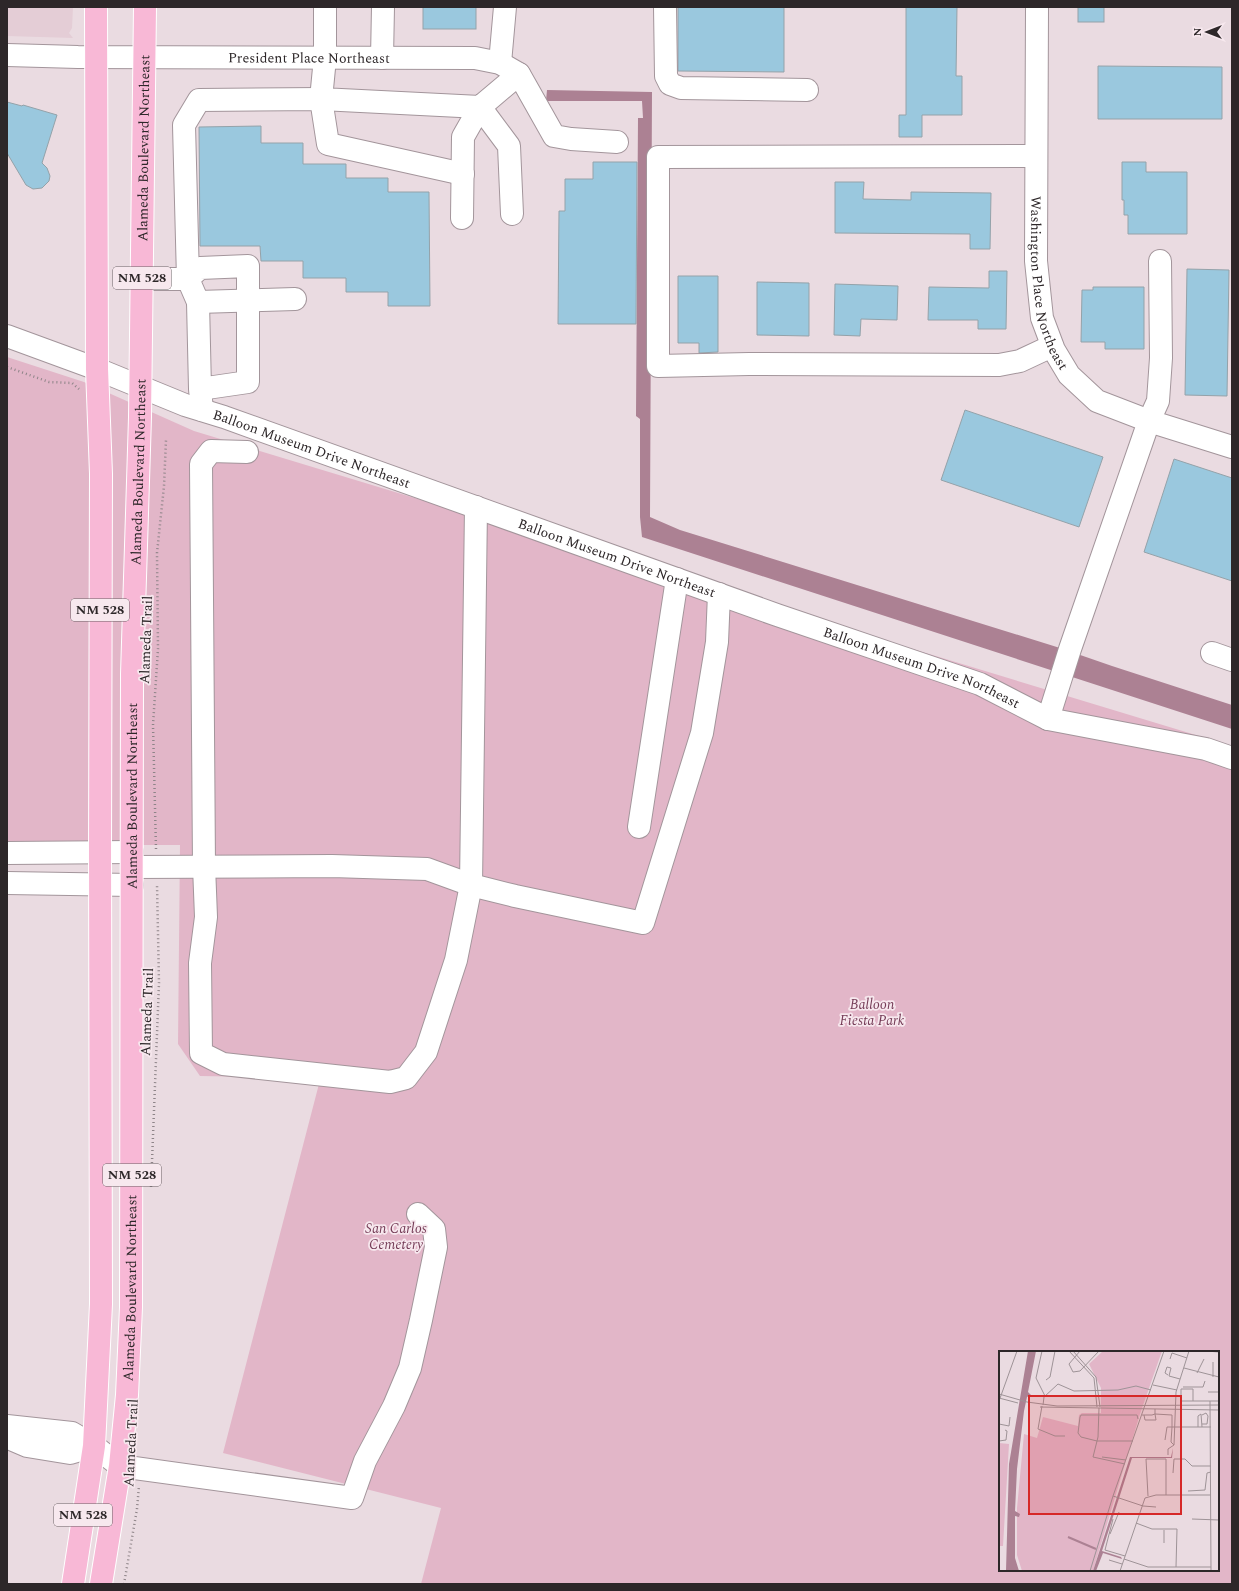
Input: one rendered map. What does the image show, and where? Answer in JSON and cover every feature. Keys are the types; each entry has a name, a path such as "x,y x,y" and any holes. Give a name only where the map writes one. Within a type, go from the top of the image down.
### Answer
{"main road":[{"name":"Alameda Boulevard Northeast","path":"73,1584 94,1446 101,1304 101,474 97,369 96,7"},
{"name":"Alameda Boulevard Northeast","path":"101,1584 130,1467 127,1395 132,1307 132,674 140,386 145,7"}],"street":[{"path":"325,7 325,58 321,100 328,144 463,174"},
{"path":"382,58 383,7"},
{"path":"500,63 505,7"},
{"path":"665,7 666,76 670,84 681,88 807,90"},
{"name":"Washington Place Northeast","path":"1037,7 1036,261 1042,318 1052,346 1069,375 1097,401 1149,421 1232,447"},
{"name":"President Place Northeast","path":"7,55 95,57 475,58 500,63 519,74"},
{"path":"462,218 463,137 480,107 519,74 554,136 571,139 617,142"},
{"path":"202,410 200,389 198,302 187,274 184,125 198,100 321,100 480,107"},
{"path":"480,107 508,146 512,214"},
{"path":"1036,156 658,157 658,366 749,364 999,365 1020,361 1052,346"},
{"path":"1048,719 1070,649 1149,421 1158,401 1161,358 1160,261"},
{"path":"142,279 187,274 200,268 248,266 248,382 200,389"},
{"path":"198,302 295,299"},
{"name":"Balloon Museum Drive Northeast","path":"7,336 97,369 185,405 232,420 718,594 980,684 1048,719 1206,749 1232,758"},
{"path":"247,452 210,451 201,464 204,866 206,917 200,963 201,1053 223,1064 390,1082 406,1078 426,1052 456,960 471,885 476,507"},
{"path":"639,827 677,579"},
{"path":"7,883 100,884 132,868 156,867 332,866 427,869 471,885 515,896 643,923 702,734 717,642 718,594"},
{"path":"7,853 100,852 132,868"},
{"path":"8,1427 13,1440 27,1446 70,1453 94,1446 130,1467 352,1498 365,1461 394,1406 410,1368 436,1246 434,1229 418,1214"}],"path":[{"path":"7,367 49,382 72,382 79,389"},
{"name":"Alameda Trail","path":"151,1195 159,983 153,725 158,649 157,553 164,486 166,440"},
{"name":"Alameda Trail","path":"124,1584 137,1509 130,1467"}],"shaded area":[{"path":"7,7 73,7 72,28 69,33 73,38 7,36"},
{"path":"547,90 652,92 650,517 680,530 1060,648 1232,705 1232,729 642,537 640,517 640,419 636,416 638,118 643,118 642,101 546,101"}],"green space":[{"name":"Balloon Fiesta Park","path":"7,357 84,382 194,431 1232,746 1232,1584 421,1584 441,1508 223,1453 320,1080 327,1078 200,1076 178,1044 180,845 7,845"}],"building":[{"path":"423,7 476,7 476,29 423,29"},
{"path":"678,7 784,7 784,72 678,71"},
{"path":"906,7 957,7 956,76 962,76 962,115 922,115 922,137 899,137 899,115 906,115"},
{"path":"1078,7 1104,7 1104,22 1078,22"},
{"path":"1098,66 1222,67 1222,119 1098,119"},
{"path":"7,102 57,115 42,163 47,168 50,176 49,181 42,188 33,189 26,185 7,153"},
{"path":"261,126 261,143 303,143 303,164 346,164 346,178 388,178 388,192 429,192 430,306 388,306 388,292 346,292 346,278 303,278 303,261 261,261 260,246 200,246 199,127"},
{"path":"593,162 637,162 636,324 558,324 559,211 565,211 565,179 593,179"},
{"path":"1122,162 1146,162 1146,172 1187,172 1187,234 1128,234 1128,215 1124,215 1124,200 1122,200"},
{"path":"835,182 864,182 863,199 911,200 911,192 991,193 990,249 970,249 970,234 835,233"},
{"path":"1187,269 1229,270 1227,396 1185,395"},
{"path":"989,271 1007,271 1006,329 978,329 978,320 928,320 929,287 989,288"},
{"path":"678,276 718,276 718,352 699,353 699,343 678,343"},
{"path":"757,282 809,283 809,336 757,335"},
{"path":"835,284 898,286 897,320 861,319 860,336 834,335"},
{"path":"1093,287 1144,287 1144,349 1105,349 1105,342 1081,342 1082,290 1093,290"},
{"path":"965,410 1103,457 1079,527 941,480"},
{"path":"1174,459 1232,478 1232,581 1144,552"}],"park label":[{"name":"San Carlos Cemetery","path":"396,1236"}]}
